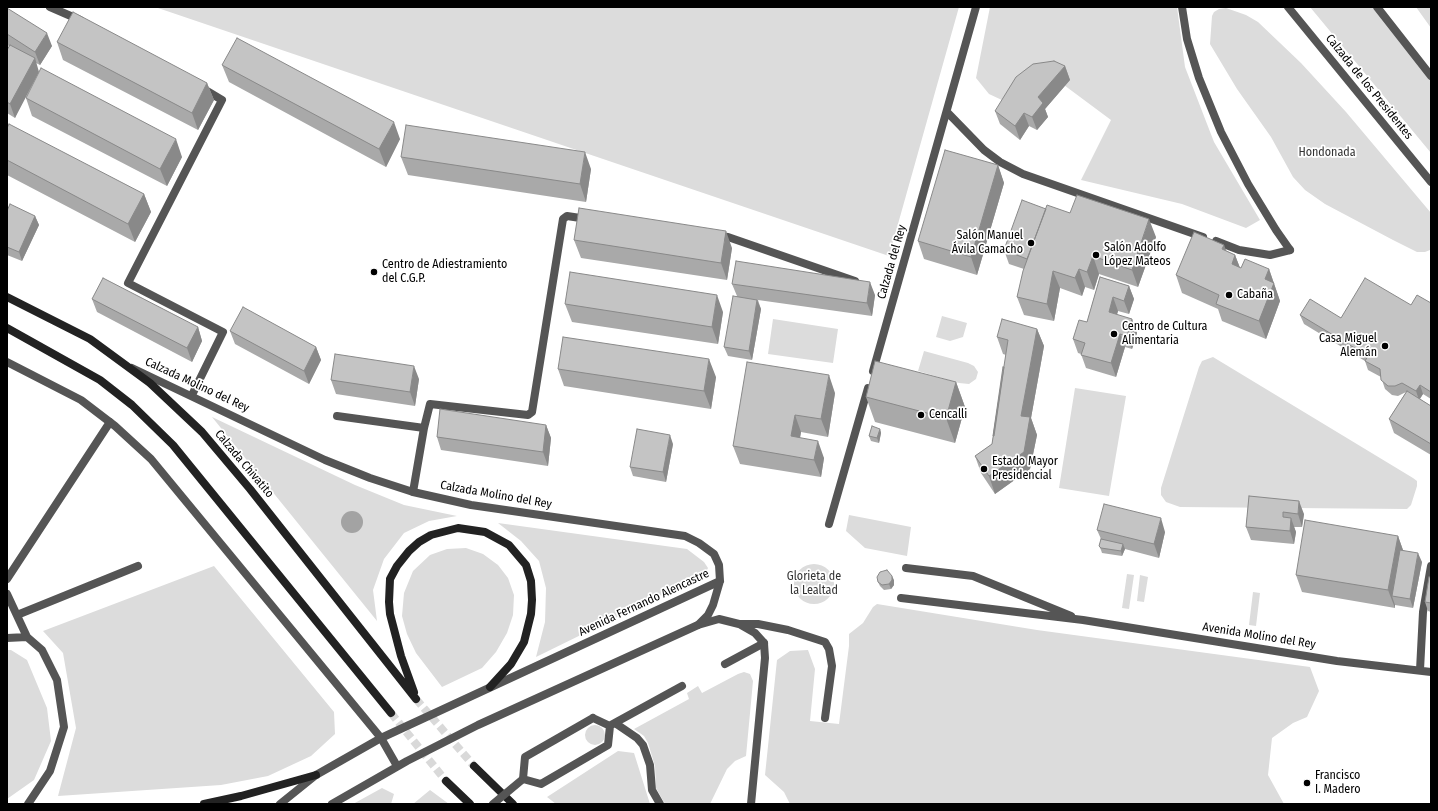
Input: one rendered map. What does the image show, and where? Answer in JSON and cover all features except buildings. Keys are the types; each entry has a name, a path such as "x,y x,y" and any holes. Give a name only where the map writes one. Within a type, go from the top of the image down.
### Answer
{"main road":[{"name":"Calzada Chivatito","path":"7,297 90,339 150,383 202,432 250,489 416,699 401,656 392,620 389,602 390,579 397,566 409,551 431,535 444,530 458,528 472,529 498,537 517,553 526,565 531,581 532,600 531,614 524,642 511,664 490,687"},
{"path":"7,328 100,380 132,405 173,445 391,713"},
{"path":"474,766 513,804"},
{"path":"204,804 241,796 316,775"},
{"path":"446,782 470,804"}],"street":[{"path":"50,7 72,15 86,23"},
{"name":"Calzada del Rey","path":"829,524 976,7"},
{"path":"947,112 984,150 1000,162 1022,174 1239,250 1270,254 1290,250 1252,190 1221,132 1199,78 1187,39 1181,7"},
{"name":"Calzada de los Presidentes","path":"1288,7 1431,182"},
{"path":"1377,7 1431,76"},
{"path":"192,395 223,332 128,283 222,100 194,84"},
{"path":"413,492 424,428 430,404 528,415 532,412 563,219 567,216 598,220"},
{"path":"712,235 728,237 861,283"},
{"path":"7,362 81,400 110,422 151,458 381,738 397,766"},
{"name":"Calzada Molino del Rey","path":"124,364 192,395 325,460 370,478 413,492 470,505 685,536 699,543 714,554 719,566 720,581"},
{"path":"337,416 424,428"},
{"path":"7,579 110,422"},
{"path":"16,615 138,566"},
{"path":"1420,670 1423,612 1431,566"},
{"name":"Avenida Molino del Rey","path":"906,568 973,576 1083,620"},
{"name":"Avenida Fernando Alencastre","path":"332,804 397,766 478,725 698,625 708,615 713,605 720,581"},
{"name":"Avenida Fernando Alencastre","path":"280,804 316,775 381,738 720,581"},
{"path":"7,594 27,637 42,650 57,680 64,727 50,772 28,804"},
{"name":"Avenida Molino del Rey","path":"901,598 1083,620 1337,661 1431,672"},
{"path":"698,625 719,619 739,624 773,626 825,642 829,649 832,666 825,718"},
{"path":"739,624 755,633 764,643 765,658 751,804"},
{"path":"7,638 27,637"},
{"path":"726,664 764,643"},
{"path":"612,724 682,686"},
{"path":"493,804 523,779 525,757 592,718 612,724 637,738 643,745 650,765 652,790 660,804"},
{"path":"523,779 541,784 608,745 612,724"}],"green space":[{"path":"155,7 959,7 889,256"},
{"path":"990,7 1177,7 1185,67 1214,142 1260,220 1246,228 1182,204 1081,180 1111,120 1037,65 1004,101 989,94 976,78"},
{"path":"1310,7 1376,7 1431,80 1431,153"},
{"path":"1416,7 1431,7 1431,28"},
{"name":"Hondonada","path":"1226,8 1246,15 1258,22 1301,63 1346,112 1431,213 1430,250 1425,252 1417,252 1325,204 1305,190 1293,177 1271,137 1237,89 1210,44 1212,16 1214,12 1219,9"},
{"path":"942,316 967,323 963,337 950,341 936,337"},
{"path":"773,319 838,329 833,363 768,354"},
{"path":"924,351 974,366 978,372 976,379 969,384 959,383 918,371"},
{"path":"1213,357 1413,478 1417,481 1417,486 1411,505 1407,509 1180,507 1166,502 1161,495 1161,488 1199,367 1202,361"},
{"path":"1075,388 1126,396 1109,496 1059,488"},
{"path":"212,417 355,485 404,505 457,516 429,521 404,533 384,559 373,590 377,621"},
{"path":"849,515 911,527 907,556 865,548 846,531"},
{"path":"498,523 687,549 704,562 708,568 705,574 536,657 545,622 546,588 539,561 521,541"},
{"path":"466,548 483,554 498,565 508,578 514,595 513,615 507,633 496,652 482,668 442,687 416,653 407,634 402,616 404,593 413,571 430,555 447,549"},
{"name":"Glorieta de la Lealtad","path":"810,564 818,564 825,567 831,573 834,584 831,595 825,601 818,604 810,604 803,601 797,595 794,588 794,580 797,573 803,567"},
{"path":"214,566 334,712 335,734 311,756 268,776 221,785 58,796 76,728 63,653 43,631"},
{"path":"1127,574 1134,575 1129,609 1122,608"},
{"path":"1140,575 1148,577 1144,602 1137,601"},
{"path":"1253,592 1260,593 1256,626 1249,625"},
{"path":"877,604 1037,630 1310,667 1319,691 1307,717 1293,723 1272,738 1268,775 1284,804 790,804 784,792 765,775 777,660 790,651 808,650 815,669 810,721 839,724 849,646 849,634 863,623 873,607"},
{"path":"7,650 11,650 27,660 47,708 51,741 34,780 7,799"},
{"path":"744,672 750,674 753,681 746,756 735,761 727,769 710,804 665,804 656,788 655,766 648,743 644,736 634,729 689,699 687,693 698,686 702,693"},
{"path":"595,725 602,728 605,735 602,742 595,745 588,742 585,735 588,728"},
{"path":"618,751 634,753 650,804 556,804 547,797"},
{"path":"382,788 394,794 391,804 353,804"},
{"path":"430,790 449,804 413,804"}],"shaded area":[{"path":"348,511 356,511 363,518 363,526 356,533 348,533 341,526 341,518"}],"tunnel":[{"path":"416,699 474,766"},
{"path":"391,713 446,781"}],"place":[{"name":"Salón Manuel Ávila Camacho","path":"1031,243"},
{"name":"Salón Adolfo López Mateos","path":"1096,255"},
{"name":"Centro de Adiestramiento del C.G.P.","path":"374,272"},
{"name":"Cabaña","path":"1229,295"},
{"name":"Centro de Cultura Alimentaria","path":"1114,334"},
{"name":"Casa Miguel Alemán","path":"1385,346"},
{"name":"Cencalli","path":"921,415"},
{"name":"Estado Mayor Presidencial","path":"984,469"},
{"name":"Francisco I. Madero","path":"1307,783"}]}
